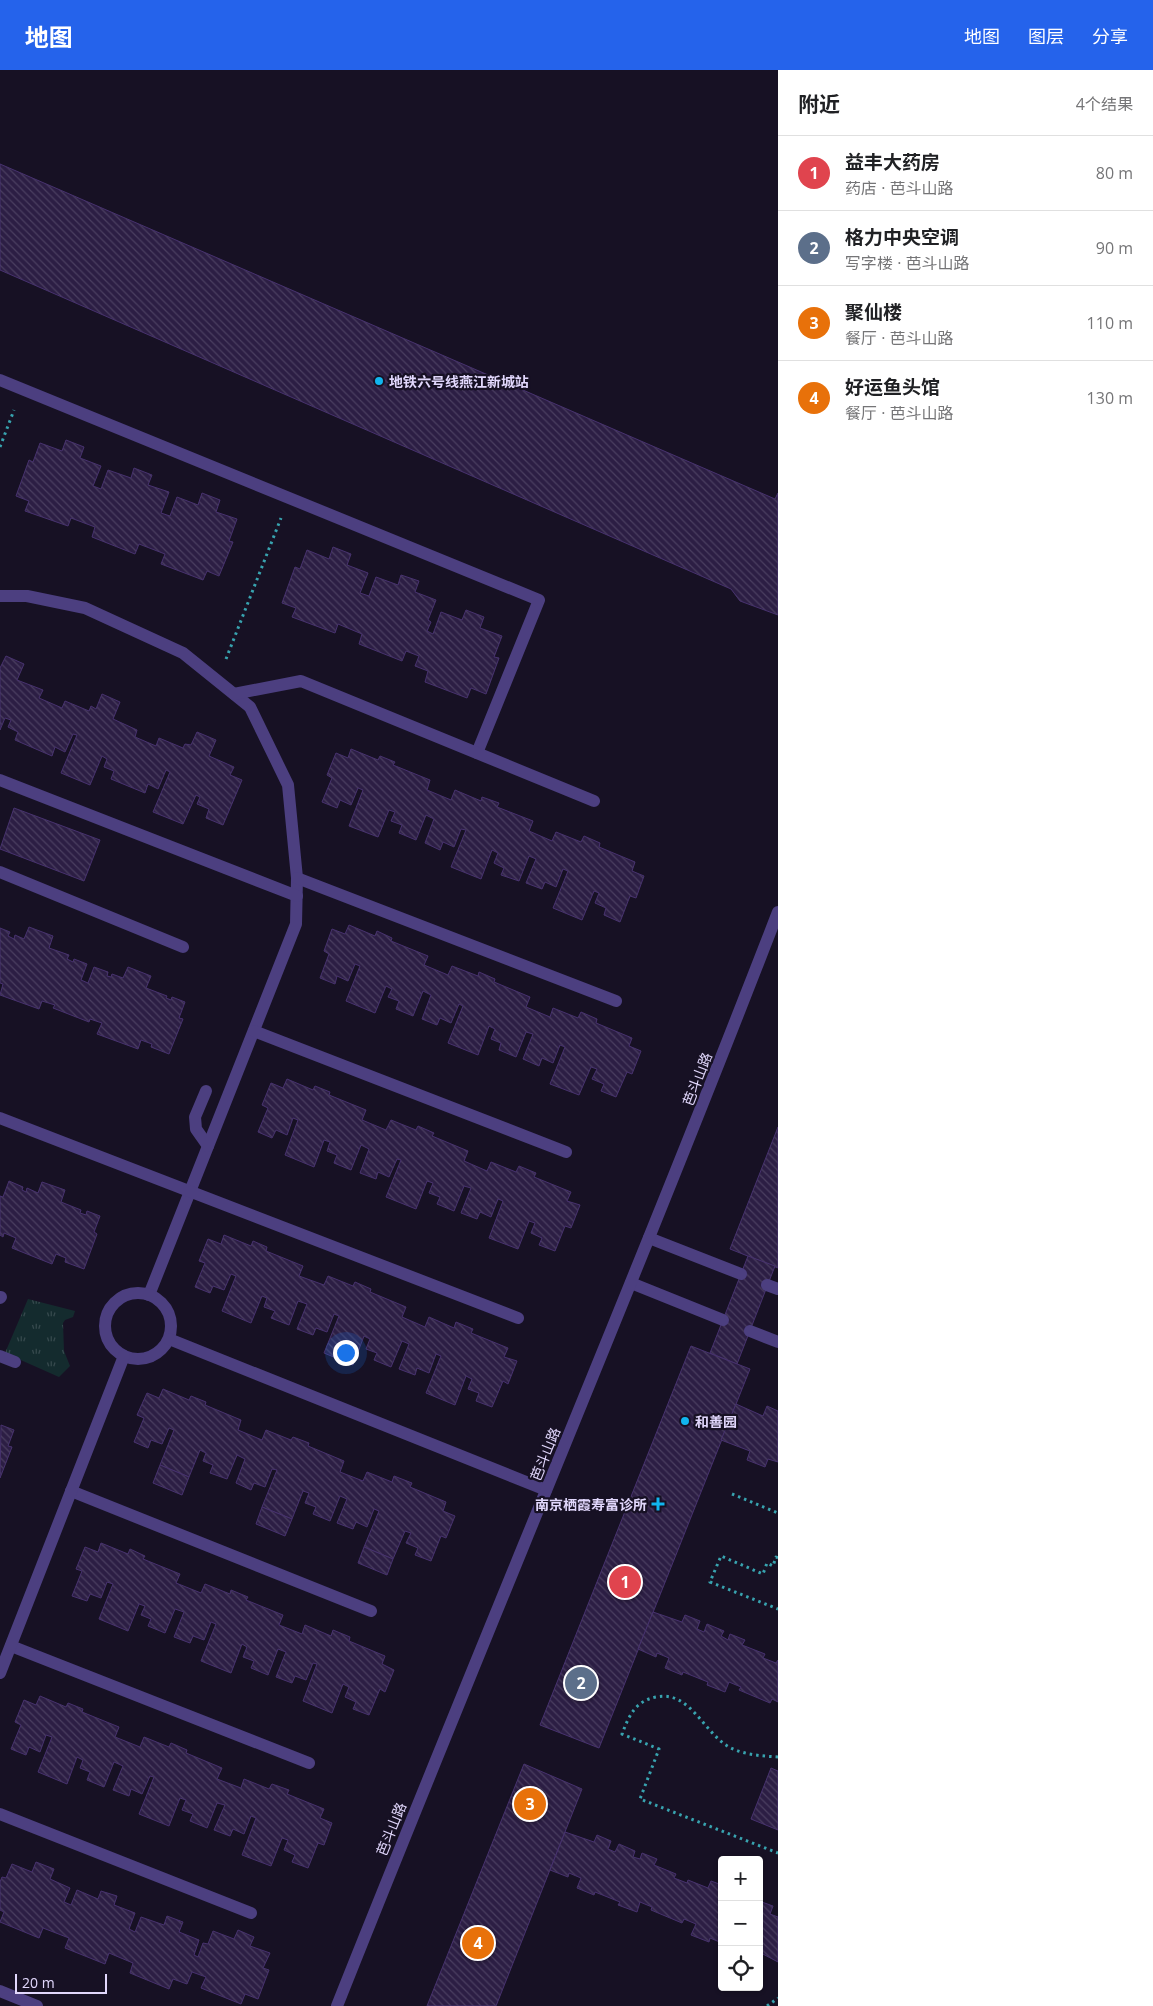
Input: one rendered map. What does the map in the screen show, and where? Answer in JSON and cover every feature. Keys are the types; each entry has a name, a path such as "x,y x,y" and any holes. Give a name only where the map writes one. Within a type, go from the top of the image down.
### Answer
{"street":[{"path":"0,380 539,600 477,753"},
{"path":"0,596 27,596 85,608 183,653 250,707 288,784 297,878 296,924 150,1295"},
{"path":"234,694 301,681 594,801"},
{"path":"0,780 297,896"},
{"path":"0,872 183,947"},
{"path":"297,878 616,1001"},
{"name":"芭斗山路","path":"337,2006 425,1785 704,1104 778,912"},
{"path":"254,1031 566,1152"},
{"path":"206,1091 195,1117 196,1129 208,1146"},
{"path":"0,1118 518,1318"},
{"path":"649,1238 741,1274"},
{"path":"631,1283 723,1320"},
{"path":"137,1292 150,1295 159,1300 166,1308 170,1318 171,1329 169,1339 163,1348 154,1355 143,1359 132,1359 124,1356 112,1347 107,1337 105,1326 107,1314 114,1303 125,1295 137,1292"},
{"path":"750,1331 778,1342"},
{"path":"169,1339 546,1490"},
{"path":"0,1356 15,1362"},
{"path":"0,1674 124,1356"},
{"path":"71,1490 371,1611"},
{"path":"11,1646 309,1763"},
{"path":"0,1814 251,1914"},
{"path":"0,1991 37,2006"}],"path":[{"path":"0,447 22,389"},
{"path":"218,680 289,498"},
{"path":"732,1494 778,1513"},
{"path":"778,1558 776,1557 773,1566 767,1563 763,1574 721,1556 710,1582 778,1609"},
{"path":"778,1757 748,1754 730,1747 716,1738 682,1700 666,1695 645,1699 629,1715 622,1734 660,1749 640,1799 778,1853"},
{"path":"767,2006 778,1998"}],"green space":[{"path":"28,1299 75,1311 73,1317 65,1320 63,1323 64,1351 70,1366 59,1377 5,1353"}],"building":[{"name":"地铁六号线燕江新城站","path":"0,164 775,499 778,493 778,615 740,601 731,589 0,270"},
{"path":"66,440 84,447 80,458 101,466 93,486 101,489 108,470 131,478 134,468 152,475 148,485 169,492 161,513 170,516 177,497 198,505 202,493 220,500 216,512 237,519 229,541 233,542 219,576 207,571 203,580 161,564 165,554 139,544 135,554 92,537 95,527 71,518 68,526 25,511 29,501 16,496 29,460 33,462 40,443 62,451"},
{"path":"333,547 351,554 347,565 368,573 360,593 369,596 376,577 398,585 401,575 419,581 415,592 436,600 428,620 431,622 427,631 433,634 441,612 462,620 466,610 484,617 480,628 502,636 494,657 499,658 486,694 471,688 467,698 425,682 428,671 415,666 419,656 406,651 402,661 359,644 362,634 338,624 335,633 292,617 296,608 282,603 295,567 300,569 307,550 329,559"},
{"path":"6,656 24,664 17,680 43,690 39,698 62,708 65,701 89,711 91,706 96,709 102,694 120,702 113,719 137,730 135,737 156,746 159,738 183,748 185,744 191,745 197,732 216,740 209,756 234,767 230,775 242,780 223,825 206,818 209,809 197,804 200,797 196,795 183,824 153,812 170,772 166,770 158,789 148,784 145,793 111,779 114,771 104,767 107,759 102,756 90,785 61,773 77,735 73,734 65,752 55,747 52,756 15,740 18,732 8,727 11,720 5,718 0,730 0,668"},
{"path":"351,749 378,760 380,756 395,762 393,765 430,780 427,790 451,800 455,790 481,801 482,797 499,803 497,807 533,821 529,831 552,841 556,832 581,842 584,836 600,843 599,847 635,862 632,871 644,876 636,898 630,896 620,922 604,915 606,908 595,903 599,893 594,891 582,920 553,908 568,871 563,869 556,887 545,882 542,889 526,883 536,859 529,856 519,881 501,875 504,868 494,863 498,853 492,850 481,879 451,867 466,830 461,829 454,847 443,842 440,850 425,843 434,819 426,815 416,840 399,833 402,825 391,821 395,812 389,810 378,837 349,826 363,790 358,788 351,805 340,800 337,808 322,802 332,778 327,775 336,753 348,758"},
{"path":"14,808 100,840 84,881 0,849"},
{"path":"349,925 375,936 377,931 392,938 391,941 428,956 424,965 448,975 452,966 478,976 479,972 495,979 494,982 530,997 526,1007 550,1017 553,1008 578,1018 581,1012 597,1019 596,1023 632,1038 629,1046 641,1051 632,1074 627,1072 616,1097 601,1091 604,1084 592,1079 597,1069 591,1067 579,1095 550,1084 565,1047 560,1045 553,1063 542,1058 539,1066 523,1059 533,1034 526,1032 516,1057 499,1050 501,1043 491,1039 495,1029 489,1026 478,1055 448,1043 463,1006 459,1004 451,1023 440,1018 437,1025 422,1019 431,995 423,991 413,1016 396,1009 399,1001 388,997 392,989 386,986 375,1013 346,1001 360,966 355,964 348,981 337,976 335,984 320,978 329,954 324,951 332,929 345,934"},
{"path":"29,927 53,936 49,948 69,955 67,959 73,962 74,959 87,964 81,980 88,983 94,967 108,972 107,976 111,977 112,974 123,978 128,967 151,976 146,988 167,996 166,998 171,1000 172,997 185,1002 179,1018 183,1019 169,1054 151,1047 152,1044 141,1040 138,1049 97,1034 102,1023 90,1019 89,1022 53,1008 55,1005 42,1001 39,1009 0,995 3,984 0,983 0,928 10,932 8,936 14,939 15,935 24,939"},
{"path":"287,1079 313,1090 315,1086 330,1092 329,1095 366,1110 362,1120 386,1130 391,1120 416,1130 418,1126 434,1133 432,1136 468,1151 464,1161 487,1171 491,1162 516,1172 519,1166 536,1173 534,1177 571,1192 567,1201 580,1205 571,1228 565,1226 555,1251 539,1245 542,1238 531,1233 535,1223 529,1221 518,1249 489,1238 503,1201 498,1199 491,1217 480,1212 477,1219 461,1213 471,1188 464,1186 454,1211 437,1204 440,1197 429,1193 433,1183 427,1181 416,1209 386,1197 401,1160 397,1159 389,1177 378,1172 376,1179 360,1173 369,1149 361,1145 351,1170 334,1163 337,1155 327,1151 330,1142 324,1140 314,1167 285,1155 298,1120 293,1118 287,1135 276,1130 272,1138 258,1132 268,1108 262,1105 271,1083 283,1088"},
{"path":"778,1127 778,1268 730,1249"},
{"path":"9,1181 23,1187 22,1190 26,1192 27,1188 38,1193 42,1182 65,1190 61,1202 81,1210 80,1213 86,1215 87,1211 100,1216 94,1232 97,1234 84,1269 65,1262 66,1258 56,1254 52,1264 12,1248 16,1238 4,1233 3,1237 0,1235 0,1196 3,1197"},
{"path":"224,1235 251,1246 253,1241 267,1247 266,1251 303,1266 299,1276 324,1285 328,1276 353,1286 355,1282 371,1289 370,1292 406,1307 402,1317 425,1327 429,1317 454,1328 456,1322 473,1329 471,1333 508,1348 504,1357 517,1361 508,1384 503,1381 492,1407 476,1401 479,1393 468,1389 472,1379 466,1376 455,1405 426,1393 441,1356 436,1354 429,1373 417,1368 415,1375 399,1369 409,1344 402,1341 391,1367 374,1360 377,1353 366,1349 370,1339 364,1336 353,1365 324,1353 339,1316 334,1314 327,1332 316,1328 313,1335 297,1329 307,1304 298,1301 289,1325 271,1318 275,1311 264,1307 267,1298 262,1296 251,1323 222,1311 236,1276 231,1274 224,1290 213,1286 210,1293 195,1287 205,1263 199,1261 208,1239 221,1244"},
{"path":"748,1256 775,1266 737,1364 710,1353"},
{"path":"691,1346 750,1369 599,1748 540,1725"},
{"path":"163,1389 189,1400 191,1396 206,1402 205,1405 241,1420 238,1430 262,1440 266,1430 291,1440 293,1437 309,1443 308,1446 344,1461 340,1472 363,1481 367,1472 392,1482 394,1476 412,1483 410,1487 446,1502 443,1511 455,1516 446,1538 441,1536 431,1561 415,1555 418,1548 406,1543 411,1533 405,1531 393,1559 364,1547 379,1511 374,1509 367,1527 356,1522 353,1529 337,1523 347,1499 340,1496 330,1521 313,1514 316,1507 305,1503 309,1493 303,1491 292,1519 262,1507 277,1470 272,1469 265,1487 254,1483 251,1490 236,1483 245,1459 237,1455 227,1479 210,1473 213,1465 203,1461 206,1453 200,1450 189,1477 160,1465 174,1430 169,1428 162,1444 151,1440 148,1448 134,1442 144,1418 137,1415 147,1393 159,1398"},
{"path":"736,1404 763,1416 767,1406 778,1411 778,1462 768,1459 765,1467 747,1460 750,1451 721,1440"},
{"path":"1,1425 14,1430 8,1446 12,1447 0,1478"},
{"path":"160,1465 189,1477 182,1495 153,1483"},
{"path":"262,1507 292,1519 285,1536 256,1524"},
{"path":"101,1543 128,1554 130,1549 145,1556 143,1559 180,1574 176,1583 201,1593 205,1584 230,1594 231,1590 248,1597 246,1600 283,1615 279,1625 302,1634 305,1625 331,1636 333,1630 350,1637 349,1641 385,1656 382,1664 394,1670 385,1692 380,1689 369,1715 353,1709 356,1702 345,1697 349,1687 343,1684 332,1713 303,1701 317,1664 313,1663 306,1680 295,1676 292,1683 276,1677 286,1652 278,1649 268,1675 251,1668 254,1661 243,1657 247,1647 242,1644 231,1673 201,1661 216,1624 211,1622 204,1640 193,1636 190,1643 174,1637 184,1612 175,1609 165,1633 148,1626 151,1619 141,1615 145,1606 139,1604 128,1631 99,1619 113,1584 107,1582 101,1598 90,1594 87,1601 72,1596 82,1571 76,1569 85,1547 98,1552"},
{"path":"364,1547 393,1559 387,1575 358,1563"},
{"path":"653,1612 682,1622 685,1615 700,1621 697,1629 704,1632 707,1624 724,1631 721,1636 728,1640 730,1634 745,1640 742,1645 765,1654 763,1658 776,1663 778,1660 778,1702 772,1699 770,1703 739,1690 741,1687 729,1682 725,1692 707,1685 708,1682 683,1672 682,1675 665,1668 669,1658 657,1653 656,1657 638,1649"},
{"path":"40,1696 66,1707 68,1703 83,1709 82,1712 119,1727 115,1737 140,1747 144,1737 169,1747 171,1743 187,1750 186,1753 222,1768 217,1779 241,1788 244,1779 269,1789 272,1784 289,1790 287,1794 324,1809 320,1818 332,1823 324,1845 318,1843 308,1868 292,1862 295,1855 284,1850 288,1840 282,1838 271,1866 242,1855 256,1818 251,1816 244,1834 233,1829 230,1836 214,1830 225,1805 217,1803 207,1828 190,1821 193,1814 182,1810 186,1800 180,1798 169,1826 139,1814 154,1777 150,1776 142,1794 131,1789 129,1796 113,1790 123,1766 114,1762 104,1787 87,1780 90,1772 80,1768 83,1760 77,1757 67,1784 38,1772 52,1737 46,1735 40,1752 29,1747 26,1755 11,1749 21,1725 15,1722 24,1700 36,1705"},
{"path":"524,1764 582,1789 496,2006 427,2006"},
{"path":"771,1768 778,1771 778,1830 751,1819"},
{"path":"565,1832 594,1842 597,1835 611,1841 608,1849 615,1852 619,1844 635,1851 633,1857 640,1859 642,1853 657,1859 654,1865 676,1874 674,1878 687,1883 688,1880 708,1888 711,1881 718,1884 718,1941 710,1938 709,1942 691,1935 696,1924 684,1919 682,1923 651,1910 652,1907 640,1902 637,1912 618,1905 620,1902 595,1892 594,1895 577,1888 581,1878 569,1873 568,1877 550,1870"},
{"path":"36,1862 54,1869 50,1879 70,1888 64,1902 71,1905 77,1890 98,1899 101,1891 117,1896 114,1905 135,1913 129,1929 135,1932 141,1917 164,1925 167,1916 183,1922 179,1932 199,1940 194,1955 198,1957 203,1943 208,1944 213,1931 234,1939 238,1930 254,1937 250,1946 270,1953 263,1968 269,1970 258,1999 245,1994 241,2004 201,1988 206,1977 192,1972 187,1984 173,1979 169,1989 130,1973 133,1963 109,1953 105,1964 65,1948 69,1938 43,1928 39,1938 0,1922 4,1912 0,1910 0,1882 2,1877 6,1878 12,1864 32,1872"},
{"path":"763,1902 773,1906 770,1914 778,1917 778,1962 763,1954"}],"place":[{"name":"地铁六号线燕江新城站","path":"379,381"},
{"name":"和善园","path":"685,1421"},
{"name":"南京栖霞寿富诊所","path":"658,1504"},
{"name":"益丰大药房","path":"625,1582"},
{"name":"格力中央空调","path":"581,1683"},
{"name":"聚仙楼","path":"530,1804"},
{"name":"好运鱼头馆","path":"478,1943"}]}
